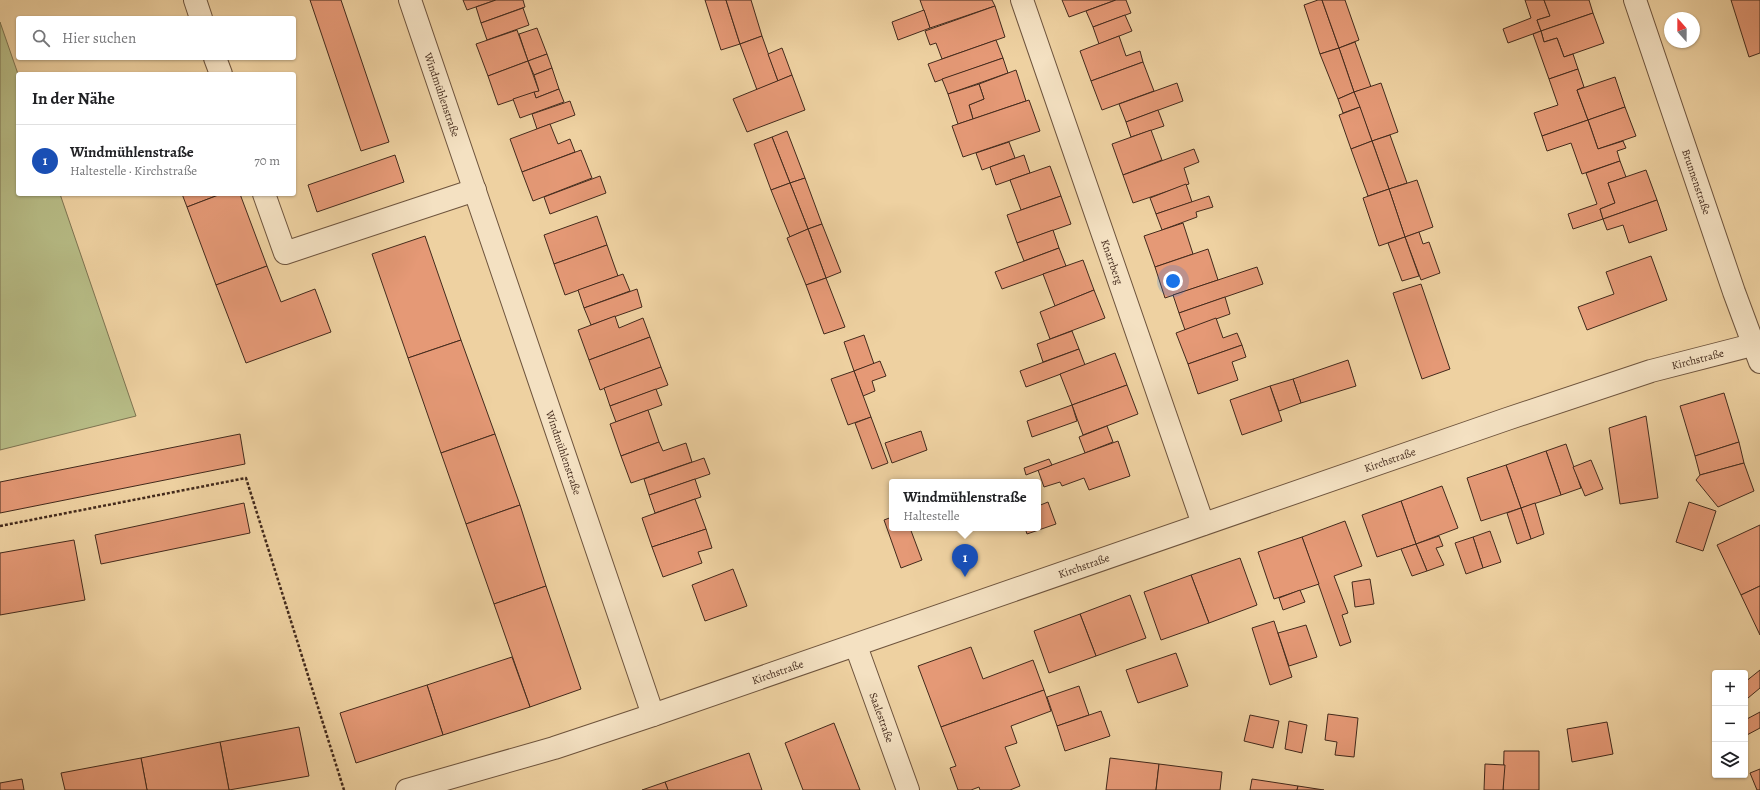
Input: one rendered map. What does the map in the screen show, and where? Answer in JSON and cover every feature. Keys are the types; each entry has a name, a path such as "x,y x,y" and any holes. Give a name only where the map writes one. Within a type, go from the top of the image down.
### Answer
{"street":[{"path":"195,0 200,16"},
{"name":"Windmühlenstraße","path":"410,0 653,715"},
{"name":"Knarrberg","path":"1022,0 1204,524"},
{"name":"Brunnenstraße","path":"1634,0 1734,292 1758,350"},
{"path":"217,60 220,72"},
{"path":"265,196 285,253 475,190"},
{"name":"Kirchstraße","path":"407,790 554,748 653,715 856,646 1507,419 1652,371 1758,350"},
{"name":"Saalestraße","path":"856,646 908,790"}],"path":[{"path":"0,526 246,478 344,790"}],"green space":[{"path":"0,22 17,72 16,72 16,196 61,196 136,416 0,450"}],"building":[{"path":"310,0 341,0 389,142 361,151"},
{"path":"463,0 496,0 467,10"},
{"path":"496,0 523,0 525,7 481,23 476,7"},
{"path":"705,0 726,0 740,44 721,50"},
{"path":"726,0 751,0 762,36 740,44"},
{"path":"920,0 992,0 995,6 930,28"},
{"path":"1062,0 1116,0 1069,17"},
{"path":"1116,0 1126,0 1131,13 1093,27 1086,11"},
{"path":"1322,0 1339,48 1320,54 1304,5"},
{"path":"1322,0 1345,0 1359,40 1339,48"},
{"path":"1525,0 1544,0 1550,16 1537,20 1541,31 1508,43 1503,29 1531,18"},
{"path":"1544,0 1589,0 1593,13 1541,31 1537,20 1550,16"},
{"path":"1731,0 1760,0 1760,53 1749,57"},
{"path":"995,6 1005,37 942,59 936,43 930,45 925,31"},
{"path":"523,8 529,25 487,40 481,23"},
{"path":"924,10 930,28 898,40 892,22"},
{"path":"1593,13 1604,43 1564,57 1557,38 1544,42 1541,31"},
{"path":"1125,15 1132,31 1099,44 1093,27"},
{"path":"537,28 547,54 528,61 519,34"},
{"path":"517,30 528,61 488,76 476,44"},
{"path":"1541,31 1544,42 1557,38 1564,57 1573,54 1578,69 1549,79 1533,34"},
{"path":"762,36 778,81 757,90 740,44"},
{"path":"1119,36 1126,56 1140,51 1143,62 1091,81 1080,51"},
{"path":"996,40 1003,58 935,82 928,64"},
{"path":"1355,42 1371,87 1354,92 1339,48"},
{"path":"782,48 792,75 778,81 768,54"},
{"path":"1339,48 1354,92 1338,99 1320,54"},
{"path":"547,54 552,68 534,75 528,61"},
{"path":"1003,58 1008,73 948,94 942,79"},
{"path":"528,61 539,91 498,105 488,76"},
{"path":"1143,62 1154,91 1102,110 1091,81"},
{"path":"552,68 559,89 536,98 534,92 539,91 534,75"},
{"path":"1578,69 1584,87 1577,90 1588,120 1542,136 1534,113 1558,105 1549,79"},
{"path":"1016,70 1026,101 973,119 969,105 984,99 979,84"},
{"path":"792,75 805,110 747,132 733,99"},
{"path":"1615,77 1625,107 1588,120 1577,90"},
{"path":"1177,83 1183,101 1126,122 1119,104"},
{"path":"1381,83 1398,132 1372,141 1354,92"},
{"path":"979,84 984,99 969,105 973,119 958,124 948,94"},
{"path":"559,89 564,102 520,118 513,99 534,92 536,98"},
{"path":"1354,92 1360,107 1343,113 1338,99"},
{"path":"1029,100 1040,131 963,157 952,126"},
{"path":"570,101 575,115 537,129 532,114"},
{"path":"1360,107 1372,141 1351,149 1339,115"},
{"path":"1625,107 1636,136 1598,149 1588,120"},
{"path":"1158,110 1164,126 1131,137 1126,122"},
{"path":"1588,120 1598,149 1623,141 1626,148 1617,151 1620,161 1582,174 1571,143 1547,151 1542,136"},
{"path":"550,124 558,144 570,139 575,152 522,172 510,139"},
{"path":"1151,130 1162,160 1123,175 1112,144"},
{"path":"787,131 805,178 790,183 772,137"},
{"path":"1390,135 1407,183 1389,189 1372,141"},
{"path":"772,137 790,183 771,190 754,144"},
{"path":"1372,141 1389,189 1368,196 1351,149"},
{"path":"1009,142 1015,158 982,170 976,153"},
{"path":"1194,149 1199,162 1184,168 1189,184 1133,203 1123,175"},
{"path":"581,150 592,178 533,201 522,172"},
{"path":"395,155 404,182 317,212 308,185"},
{"path":"1024,155 1030,173 996,185 990,167"},
{"path":"1620,161 1626,177 1608,183 1615,203 1600,209 1603,219 1573,229 1568,214 1597,204 1586,173"},
{"path":"1050,166 1061,196 1021,210 1010,180"},
{"path":"1646,170 1657,200 1603,219 1600,209 1615,203 1608,183"},
{"path":"600,176 606,193 550,214 544,197"},
{"path":"805,178 822,224 808,229 790,183"},
{"path":"1417,180 1433,227 1405,237 1389,189"},
{"path":"790,183 808,229 790,237 771,190"},
{"path":"1186,184 1192,202 1156,214 1150,198"},
{"path":"1389,189 1405,237 1379,246 1363,198"},
{"path":"183,196 216,196 187,207"},
{"path":"216,196 241,196 267,266 216,285 187,207"},
{"path":"1061,196 1071,224 1017,243 1007,215"},
{"path":"1209,196 1213,207 1196,212 1197,217 1162,230 1156,214"},
{"path":"1657,200 1667,230 1629,243 1623,225 1607,230 1603,219"},
{"path":"597,216 607,245 554,264 544,235"},
{"path":"1183,223 1193,254 1155,267 1144,236"},
{"path":"822,224 841,272 826,278 808,229"},
{"path":"808,229 826,278 806,285 787,238"},
{"path":"1053,230 1059,248 1024,261 1017,243"},
{"path":"1419,232 1423,244 1429,242 1440,273 1421,280 1405,237"},
{"path":"425,236 461,340 408,358 372,254"},
{"path":"1405,237 1419,276 1402,281 1388,243"},
{"path":"607,245 618,276 565,295 554,264"},
{"path":"1059,248 1066,266 1002,289 995,272"},
{"path":"1208,249 1218,280 1165,298 1155,267"},
{"path":"1651,256 1667,300 1587,330 1578,307 1614,294 1606,272"},
{"path":"1083,260 1094,290 1055,306 1043,274"},
{"path":"267,266 281,302 315,289 331,332 246,363 216,285"},
{"path":"1257,267 1263,284 1179,313 1173,295"},
{"path":"623,274 630,291 584,308 578,290"},
{"path":"826,278 845,327 824,334 806,285"},
{"path":"1421,284 1450,369 1422,379 1393,293"},
{"path":"637,289 642,307 591,325 584,308"},
{"path":"1094,290 1105,318 1050,339 1040,312"},
{"path":"1225,297 1230,314 1185,330 1179,313"},
{"path":"615,316 619,328 643,318 650,337 589,360 578,330"},
{"path":"1216,318 1223,338 1237,333 1242,345 1188,364 1176,333"},
{"path":"1072,331 1079,349 1043,362 1037,344"},
{"path":"864,335 874,364 854,371 844,342"},
{"path":"650,337 661,367 600,390 589,360"},
{"path":"461,340 495,434 441,453 408,358"},
{"path":"1242,345 1246,357 1232,362 1238,380 1198,394 1188,364"},
{"path":"1079,349 1085,365 1026,387 1020,371"},
{"path":"1115,353 1127,385 1072,405 1060,374"},
{"path":"1348,360 1356,386 1301,403 1293,379"},
{"path":"880,361 886,376 872,381 875,391 863,396 854,371"},
{"path":"661,367 668,385 610,406 604,388"},
{"path":"854,371 871,417 848,425 831,379"},
{"path":"1293,379 1301,403 1279,411 1270,386"},
{"path":"1127,385 1138,414 1083,435 1072,405"},
{"path":"1270,386 1282,421 1242,435 1230,400"},
{"path":"656,389 662,405 616,422 610,406"},
{"path":"1724,393 1739,442 1695,456 1680,406"},
{"path":"1072,405 1077,421 1032,437 1027,421"},
{"path":"648,410 659,442 621,456 610,424"},
{"path":"1646,416 1658,498 1620,504 1609,428"},
{"path":"871,417 888,463 872,469 855,423"},
{"path":"1107,426 1113,442 1085,453 1079,437"},
{"path":"921,431 927,450 892,463 885,443"},
{"path":"240,434 245,464 0,513 0,482"},
{"path":"495,434 520,505 466,524 441,453"},
{"path":"1118,441 1130,476 1089,490 1084,478 1062,486 1060,482 1044,487 1038,470"},
{"path":"659,442 663,451 686,443 692,462 631,483 621,456"},
{"path":"1739,442 1744,463 1700,475 1695,456"},
{"path":"1566,444 1581,488 1561,495 1546,451"},
{"path":"1546,451 1561,495 1521,508 1506,465"},
{"path":"704,458 710,474 649,495 644,479"},
{"path":"1049,459 1052,465 1026,475 1024,468"},
{"path":"1591,460 1603,489 1585,496 1573,467"},
{"path":"1744,463 1754,491 1718,507 1696,480 1700,475"},
{"path":"1506,465 1521,508 1481,521 1467,478"},
{"path":"695,479 701,497 655,513 649,495"},
{"path":"1442,486 1458,528 1416,544 1401,501"},
{"path":"695,499 706,529 652,547 642,518"},
{"path":"1401,501 1416,544 1377,557 1362,515"},
{"path":"1048,502 1056,524 1041,529 1041,505"},
{"path":"1689,502 1716,511 1703,551 1676,542"},
{"path":"244,503 250,533 101,564 95,535"},
{"path":"1535,503 1544,534 1531,539 1521,508"},
{"path":"520,505 546,586 494,604 466,524"},
{"path":"1521,508 1531,539 1517,544 1507,513"},
{"path":"889,518 889,531 911,531 922,560 901,568 884,520"},
{"path":"1345,521 1362,566 1334,576 1348,613 1342,615 1351,642 1340,646 1302,537"},
{"path":"1760,525 1760,586 1741,595 1717,545"},
{"path":"706,529 712,548 698,552 702,563 663,577 652,547"},
{"path":"1026,531 1036,531 1027,534"},
{"path":"1490,531 1501,562 1483,568 1473,537"},
{"path":"1439,536 1443,546 1436,548 1444,565 1427,571 1416,544"},
{"path":"1302,537 1319,584 1274,599 1258,552"},
{"path":"1473,537 1483,568 1466,574 1455,543"},
{"path":"74,540 85,600 0,615 0,553"},
{"path":"1416,544 1427,571 1412,576 1401,549"},
{"path":"1240,558 1257,605 1209,623 1191,575"},
{"path":"733,569 747,606 705,621 692,585"},
{"path":"1191,575 1209,623 1161,640 1144,592"},
{"path":"1370,579 1374,604 1355,607 1352,582"},
{"path":"546,586 581,689 530,707 494,604"},
{"path":"1760,586 1760,635 1741,595"},
{"path":"1300,590 1305,602 1283,610 1279,598"},
{"path":"1130,595 1146,638 1096,656 1080,614"},
{"path":"1080,614 1096,656 1049,673 1034,631"},
{"path":"1274,621 1292,677 1270,685 1252,628"},
{"path":"1306,625 1317,657 1289,666 1278,633"},
{"path":"971,647 983,679 1033,660 1044,690 941,727 918,666"},
{"path":"1176,653 1188,686 1138,703 1126,670"},
{"path":"512,657 530,707 443,735 427,685"},
{"path":"1760,670 1760,688 1748,698 1748,680"},
{"path":"427,685 443,735 356,763 340,713"},
{"path":"1079,686 1089,715 1057,726 1047,697"},
{"path":"1044,690 1051,711 1011,726 1017,743 1005,747 1020,786 1010,790 980,790 979,787 971,790 958,790 950,768 956,766 941,727"},
{"path":"1101,711 1110,736 1065,751 1057,726"},
{"path":"1760,712 1760,728 1748,734 1748,718"},
{"path":"1328,714 1358,718 1354,757 1335,755 1337,742 1325,740"},
{"path":"1250,715 1279,721 1273,748 1244,741"},
{"path":"1289,721 1307,725 1302,753 1285,749"},
{"path":"1607,722 1613,754 1572,762 1567,729"},
{"path":"834,723 860,790 803,790 785,743"},
{"path":"299,727 309,776 229,790 220,742"},
{"path":"220,742 229,790 147,790 141,758"},
{"path":"1504,751 1539,751 1539,790 1503,790"},
{"path":"749,753 762,790 668,790 665,782"},
{"path":"141,758 147,790 65,790 61,773"},
{"path":"1110,758 1159,764 1156,790 1106,790"},
{"path":"1159,764 1222,772 1220,790 1156,790"},
{"path":"1485,764 1505,765 1503,790 1484,790"},
{"path":"1760,769 1760,790 1757,790 1750,773"},
{"path":"22,779 24,790 0,790 0,783"},
{"path":"1252,779 1298,786 1297,790 1250,790"},
{"path":"665,782 668,790 642,790"},
{"path":"1298,786 1324,790 1297,790"}],"place":[{"name":"Windmühlenstraße","path":"965,577"}]}
